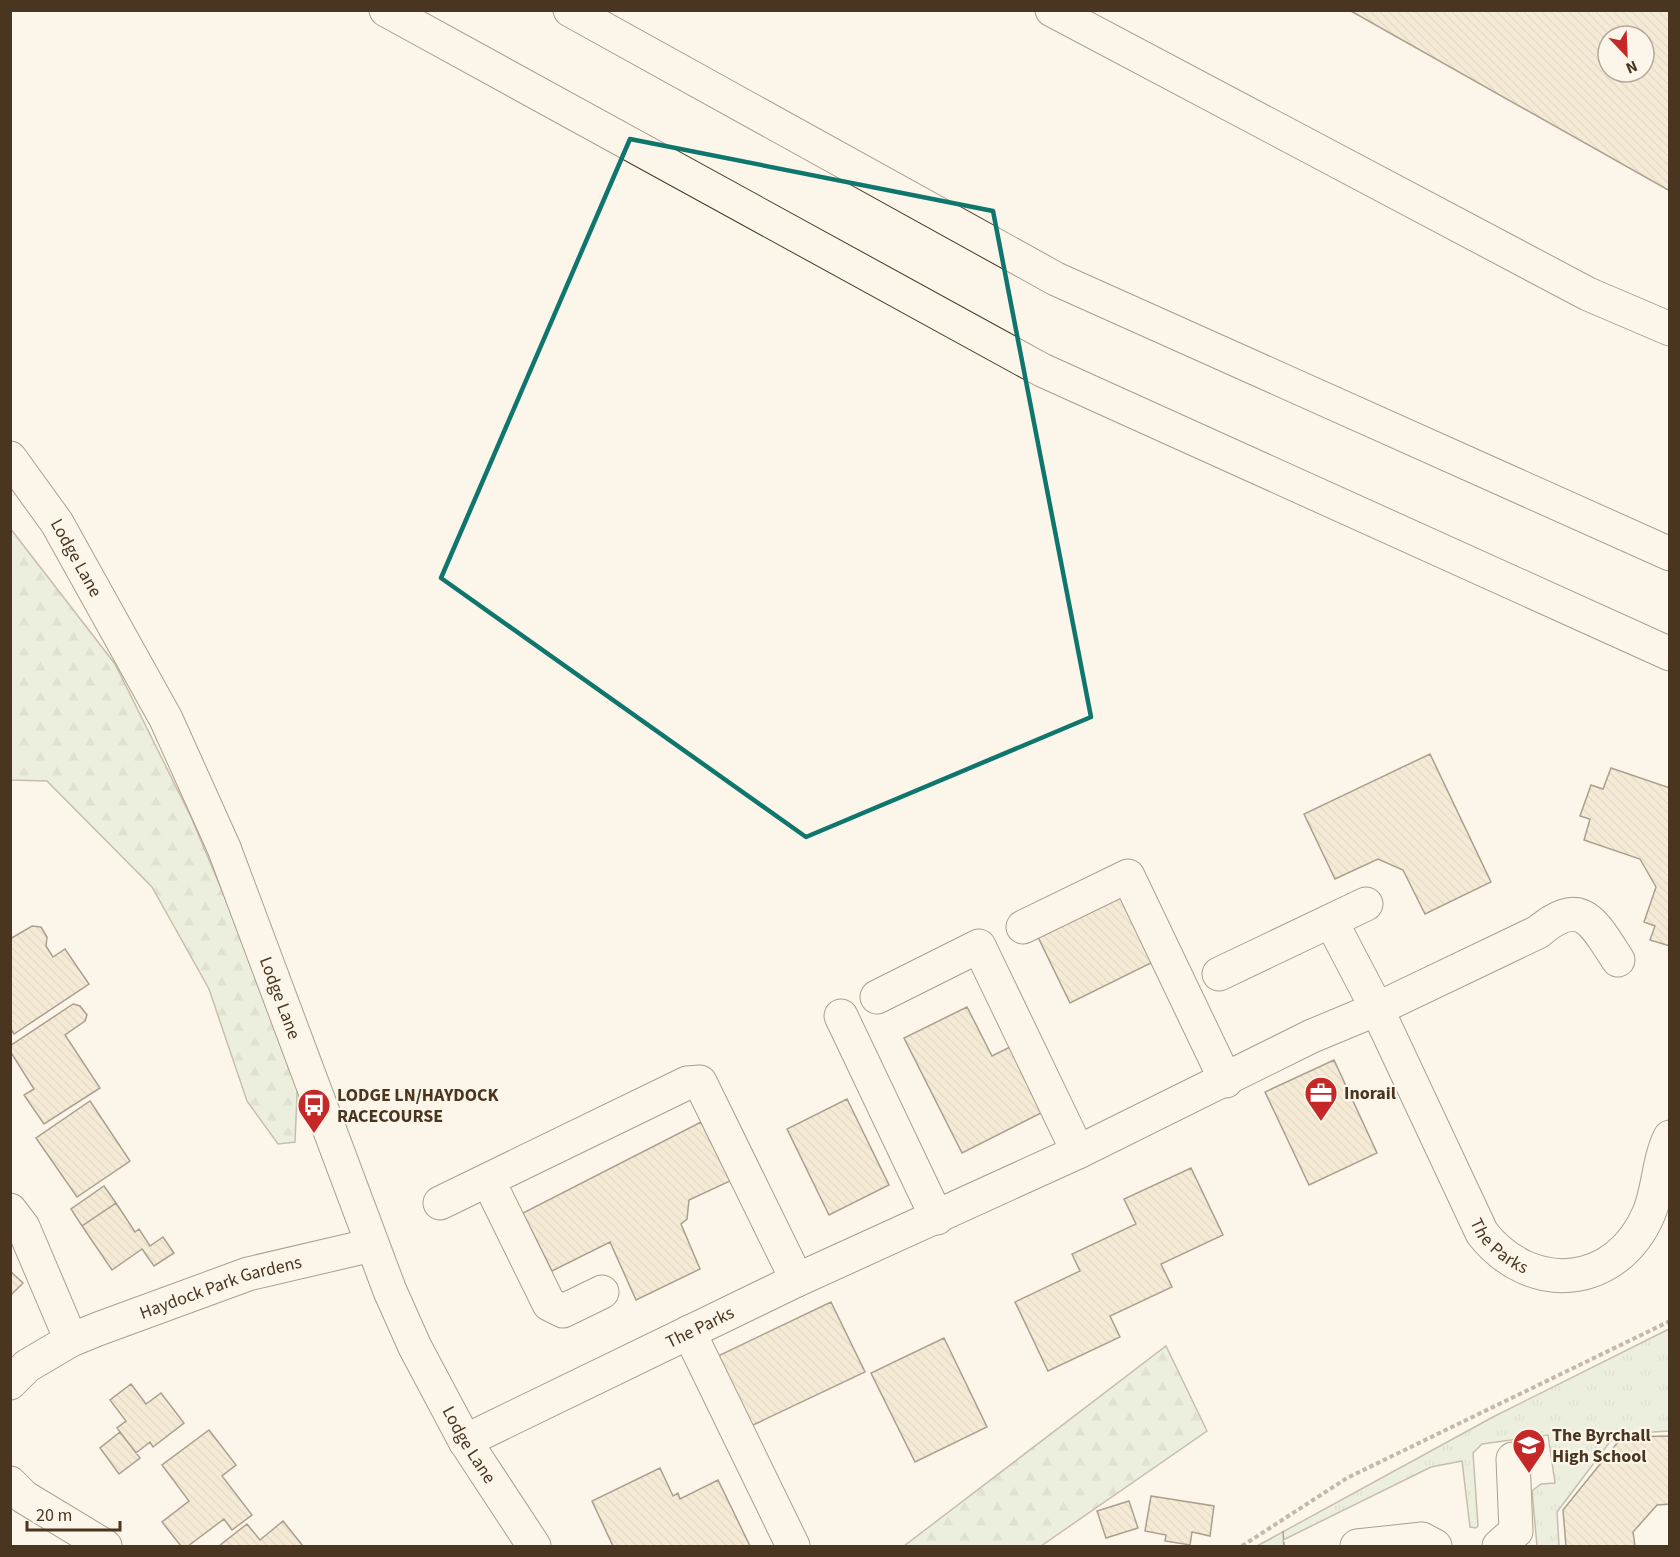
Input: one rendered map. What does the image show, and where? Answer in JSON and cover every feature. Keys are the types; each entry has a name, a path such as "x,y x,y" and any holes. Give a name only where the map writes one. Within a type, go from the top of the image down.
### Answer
{"main road":[{"path":"386,10 1042,370 1670,654"},
{"path":"570,10 1056,279 1670,554"},
{"path":"1053,10 1588,294 1670,329"},
{"name":"Lodge Lane","path":"10,458 57,523 166,719 224,848 372,1245 415,1347 465,1441 534,1546"},
{"path":"1023,927 1128,876 1226,1081"},
{"path":"1219,974 1366,904"},
{"path":"1377,1010 1538,932 1554,919 1574,912 1591,919 1618,960"},
{"name":"The Parks","path":"1331,921 1377,1010 1482,1233 1494,1248 1510,1261 1534,1273 1553,1277 1592,1271 1609,1262 1640,1232 1650,1211 1663,1152 1670,1137"},
{"path":"877,997 979,946 1078,1152"},
{"name":"The Parks","path":"465,1441 797,1280 1078,1152 1226,1081 1312,1036 1377,1010"},
{"path":"841,1016 937,1218"},
{"path":"440,1203 687,1083 700,1082 797,1280"},
{"path":"488,1180 549,1304 563,1311 602,1292"},
{"path":"10,1210 22,1227 71,1340"},
{"name":"Haydock Park Gardens","path":"10,1383 27,1366 71,1340 248,1274 372,1245"},
{"path":"689,1332 794,1546"},
{"path":"1499,1546 1516,1531 1513,1459"},
{"path":"10,1483 24,1497 105,1546"},
{"path":"1357,1546 1422,1539 1435,1546"}],"path":[{"path":"1242,1546 1347,1478 1670,1321"}],"highlighted area":[{"path":"630,139 993,211 1091,717 806,837 441,578"}],"green space":[{"path":"10,528 115,664 191,817 298,1071 295,1142 278,1144 247,1101 209,989 152,887 47,781 11,780"},
{"path":"1669,1329 1669,1431 1620,1434 1609,1443 1557,1512 1559,1546 1537,1546 1532,1491 1541,1484 1555,1483 1548,1435 1482,1444 1473,1453 1478,1526 1476,1528 1470,1527 1462,1461 1431,1467 1283,1540 1284,1546 1257,1546 1493,1417"},
{"path":"1166,1346 1207,1431 1041,1546 904,1546"}],"building":[{"path":"1349,10 1670,10 1670,191"},
{"path":"1430,754 1491,882 1425,914 1403,870 1378,859 1335,879 1304,814"},
{"path":"1611,768 1670,788 1670,946 1650,940 1655,926 1644,922 1656,887 1640,859 1584,840 1590,819 1580,816 1591,785 1603,789"},
{"path":"1127,893 1159,959 1070,1003 1038,937"},
{"path":"32,926 41,927 47,937 46,946 53,957 65,949 89,984 14,1034 10,1028 10,939"},
{"path":"73,1004 80,1006 87,1015 85,1021 65,1035 100,1088 44,1124 24,1095 34,1089 10,1051 10,1046"},
{"path":"967,1007 992,1056 1014,1045 1047,1110 962,1153 904,1038"},
{"name":"Inorail","path":"1334,1060 1377,1153 1309,1185 1265,1092"},
{"path":"847,1099 889,1185 829,1215 787,1129"},
{"path":"90,1101 130,1161 77,1197 36,1138"},
{"path":"701,1122 730,1181 689,1200 687,1219 681,1224 700,1269 636,1300 610,1242 552,1271 523,1213"},
{"path":"1191,1168 1223,1235 1161,1264 1172,1287 1110,1316 1120,1337 1048,1371 1015,1302 1080,1271 1072,1254 1136,1224 1124,1199"},
{"path":"104,1186 116,1203 82,1226 71,1209"},
{"path":"116,1203 135,1232 139,1229 150,1246 163,1237 174,1253 154,1266 142,1249 112,1270 82,1226"},
{"path":"10,1271 23,1283 10,1296"},
{"path":"831,1302 865,1372 751,1426 718,1356"},
{"path":"944,1338 987,1427 915,1462 871,1373"},
{"path":"131,1384 146,1404 161,1393 184,1423 153,1447 150,1442 136,1453 117,1428 126,1421 110,1400"},
{"path":"209,1430 236,1465 222,1476 252,1515 232,1530 224,1519 188,1546 181,1546 162,1522 189,1501 162,1465"},
{"path":"120,1432 140,1458 119,1474 100,1448"},
{"path":"1670,1436 1670,1504 1657,1505 1633,1532 1635,1546 1566,1546 1563,1510 1622,1437"},
{"path":"660,1468 673,1496 678,1493 680,1499 718,1480 750,1546 613,1546 592,1501"},
{"path":"1151,1496 1214,1506 1210,1536 1192,1532 1190,1545 1165,1541 1166,1535 1145,1531"},
{"path":"1129,1501 1138,1528 1106,1538 1097,1511"},
{"path":"283,1521 303,1546 219,1546 247,1524 260,1540"}],"fence":[{"path":"1283,1531 1284,1546"}],"place":[{"name":"Inorail","path":"1321,1122"},
{"name":"LODGE LN/HAYDOCK RACECOURSE","path":"314,1134"},
{"name":"The Byrchall High School","path":"1529,1474"}]}
